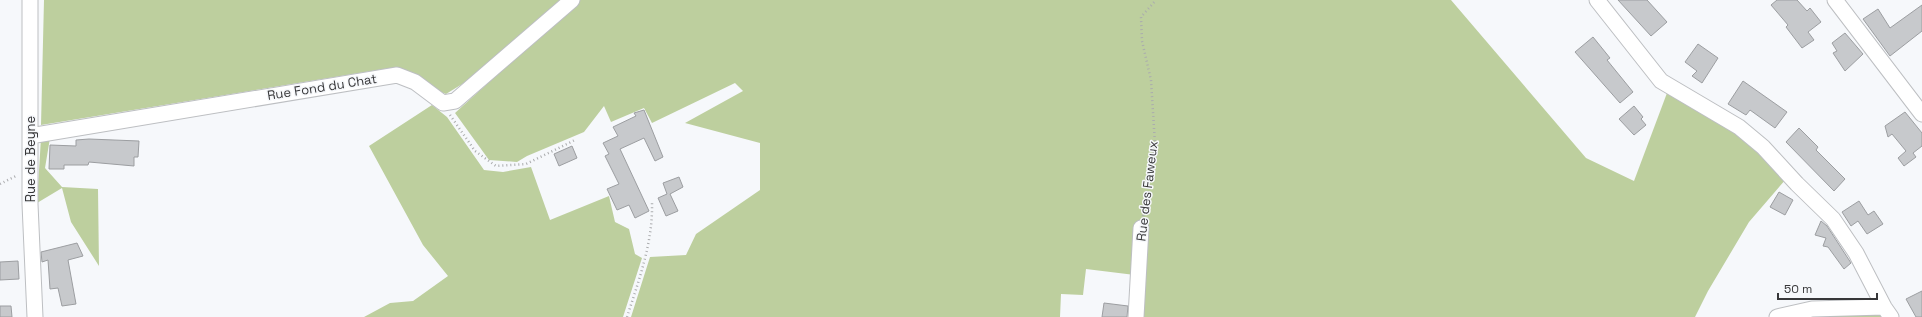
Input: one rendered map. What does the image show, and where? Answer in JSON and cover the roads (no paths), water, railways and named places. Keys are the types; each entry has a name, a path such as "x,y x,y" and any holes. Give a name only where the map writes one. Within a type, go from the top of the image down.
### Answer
{"street":[{"name":"Rue de Beyne","path":"30,0 30,204 35,317"},
{"name":"Rue Fond du Chat","path":"30,136 397,75 415,82 443,103 455,101 572,0"},
{"path":"1597,0 1662,80 1739,126 1763,147 1797,184 1833,218 1856,253 1887,312"},
{"path":"1836,0 1922,114"},
{"name":"Rue des Faweux","path":"1136,317 1141,228"},
{"path":"1777,317 1812,309 1887,312"}]}
